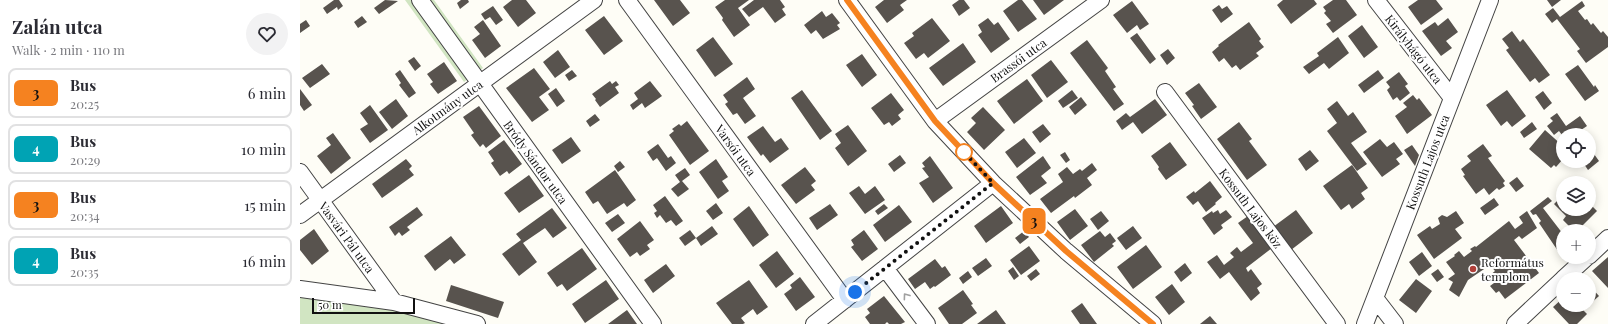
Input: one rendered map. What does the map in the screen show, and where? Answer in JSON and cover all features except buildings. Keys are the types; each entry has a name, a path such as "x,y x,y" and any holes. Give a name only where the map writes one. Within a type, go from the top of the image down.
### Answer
{"street":[{"name":"Bródy Sándor utca","path":"420,0 653,324"},
{"name":"Alkotmány utca","path":"300,214 594,0"},
{"name":"Varsói utca","path":"627,0 845,300"},
{"path":"847,0 935,121 993,183 1066,251 1153,324"},
{"name":"Brassói utca","path":"935,121 1101,0"},
{"name":"Királyhágó utca","path":"1376,0 1452,98"},
{"name":"Kossuth Lajos utca","path":"1364,324 1490,0"},
{"name":"Kossuth Lajos köz","path":"1165,92 1337,324"},
{"name":"Vasvári Pál utca","path":"300,172 394,302"},
{"path":"814,324 993,183"},
{"path":"1596,249 1608,238"},
{"path":"1571,272 1579,264"},
{"path":"885,268 927,324"},
{"path":"1514,324 1556,285"},
{"path":"300,289 394,302 477,324"},
{"path":"1375,298 1396,324"}],"green space":[{"path":"405,0 434,0 483,68 464,82"},
{"path":"300,291 349,298 462,324 300,324"}],"bus line":[{"name":"3","path":"847,0 935,121 993,183 1066,251 1153,324"}],"place":[{"name":"Református templom","path":"1473,269"}],"route":[{"path":"855,292 993,183 964,152"}]}
